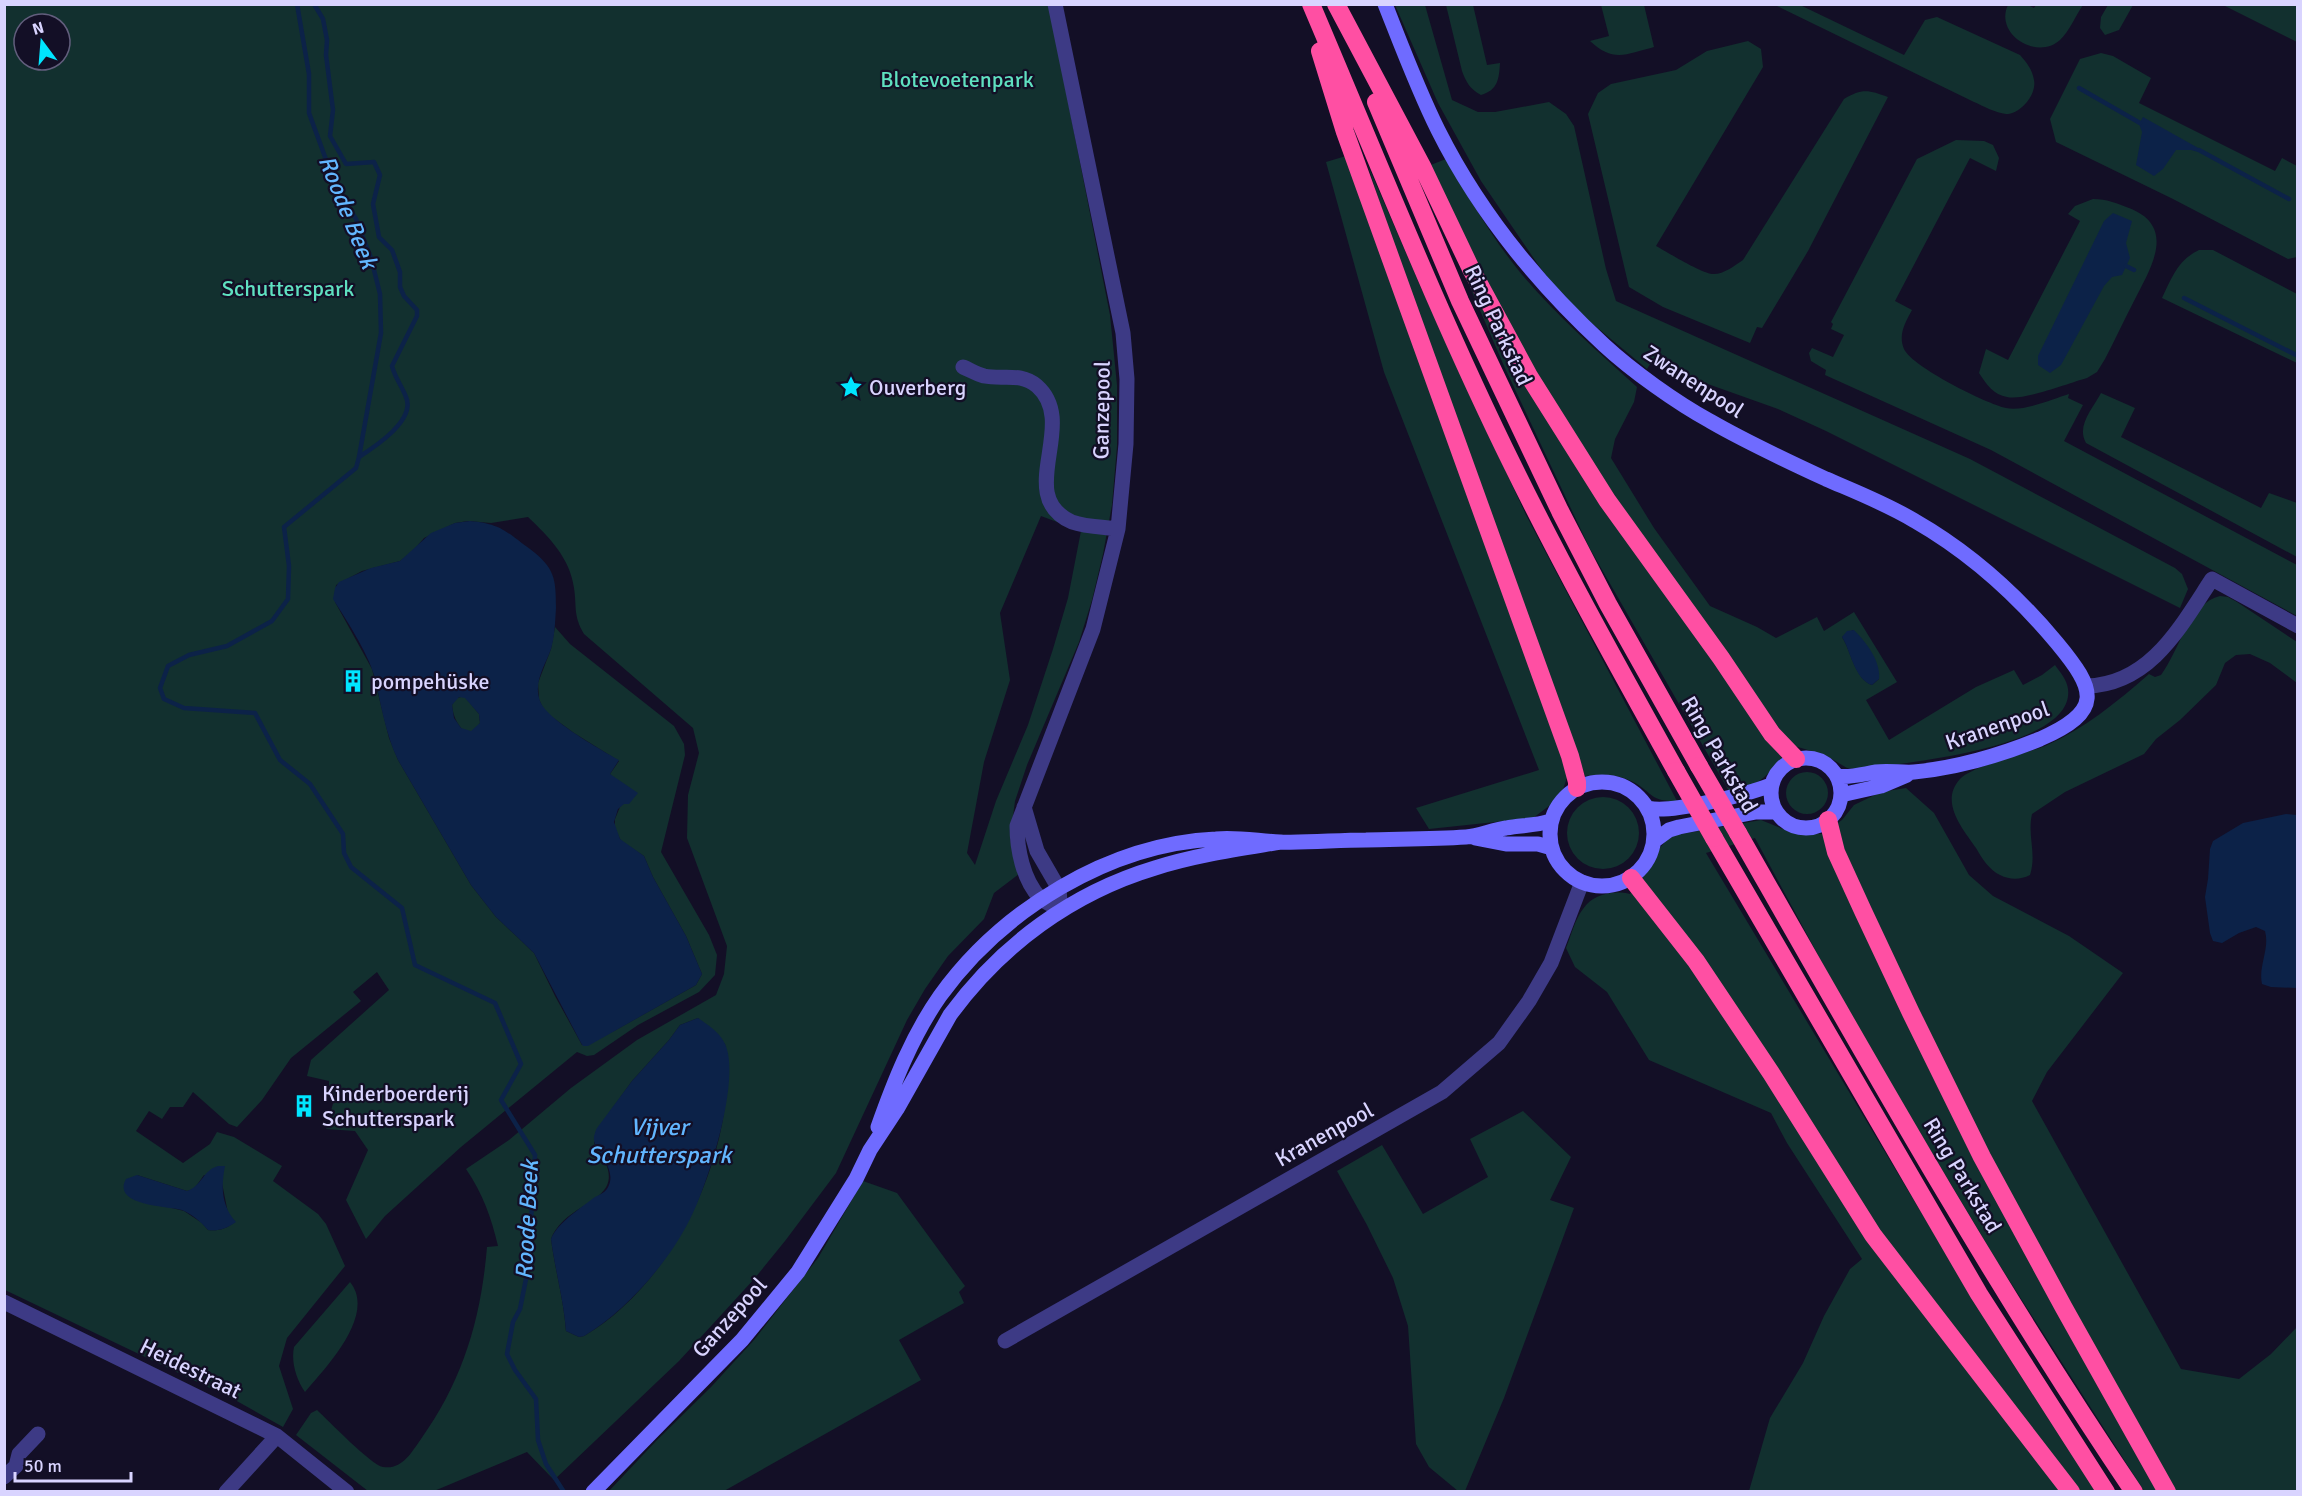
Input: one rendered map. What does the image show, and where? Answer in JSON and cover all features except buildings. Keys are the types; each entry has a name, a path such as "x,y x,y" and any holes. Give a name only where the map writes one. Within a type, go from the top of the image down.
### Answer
{"highway":[{"path":"1305,4 1345,132 1570,756 1577,788"},
{"name":"Ring Parkstad","path":"1311,4 1441,310 1513,465 1588,613 1714,838 1980,1294 2106,1491"},
{"path":"1335,4 1423,168 1471,269 1529,376 1607,500 1721,658 1772,734 1796,759"},
{"name":"Ring Parkstad","path":"1335,4 1460,301 1555,501 1608,604 1932,1173 2052,1369 2134,1491"},
{"path":"1828,820 1836,852 1858,901 1982,1157 2167,1491"},
{"path":"1631,878 1696,962 1771,1073 1873,1234 2072,1491"}],"main road":[{"name":"Zwanenpool","path":"1385,4 1431,116 1472,189 1509,244 1577,318 1633,369 1705,419 1756,447 1914,520 1950,544 2008,590 2029,611 2074,663 2086,686"},
{"name":"Kranenpool","path":"1841,795 1881,786 1912,773 1970,762 2052,733 2075,720 2084,709 2087,697 2086,686"},
{"path":"1804,757 1820,760 1837,776 1841,795 1837,809 1828,820 1815,827 1800,828 1786,822 1776,812 1770,796 1771,785 1777,771 1789,762 1804,757"},
{"name":"Kranenpool","path":"1837,776 1844,777 1879,771 1912,773"},
{"path":"1603,781 1618,783 1639,796 1648,808 1655,829 1654,841 1644,866 1631,878 1611,886 1582,882 1570,876 1552,848 1549,833 1550,821 1556,807 1566,795 1577,788 1603,781"},
{"path":"1648,808 1666,810 1755,791 1771,785"},
{"path":"1654,841 1669,830 1679,827 1756,812 1776,812"},
{"path":"1059,889 1117,861 1154,849 1215,839 1281,842 1468,837 1550,821"},
{"path":"1468,837 1506,844 1538,844 1552,848"},
{"path":"1061,910 1101,888 1157,867 1206,855 1281,842"},
{"name":"Ganzepool","path":"870,1150 891,1091 909,1051 940,997 981,950 1007,926 1059,889"},
{"name":"Ganzepool","path":"593,1491 742,1340 771,1307 798,1272 827,1227 950,1015 1009,949 1061,910"}],"street":[{"name":"Ganzepool","path":"1042,900 1026,873 1019,852 1017,825 1093,628 1118,529 1127,412 1127,379 1122,333 1055,4"},
{"path":"963,367 985,376 1025,378 1038,387 1051,407 1053,420 1046,476 1048,495 1054,511 1073,522 1118,529"},
{"path":"2086,686 2099,686 2125,679 2145,666 2181,625 2212,579 2298,626"},
{"path":"1024,807 1036,851 1059,889 1061,910"},
{"name":"Kranenpool","path":"1005,1341 1442,1092 1499,1043 1529,1001 1551,963 1582,882"},
{"path":"1042,900 1061,910"},
{"name":"Heidestraat","path":"4,1302 277,1436 347,1491"},
{"path":"4,1476 16,1466 19,1454 38,1434"},
{"path":"226,1491 277,1436"}],"green space":[{"name":"Schutterspark","path":"4,5 1049,5 1110,315 1117,385 1117,446 1112,505 1092,600 1079,642 1027,765 1015,801 1010,838 1019,874 994,893 984,919 948,956 925,989 907,1020 836,1173 785,1241 755,1278 679,1361 554,1480 527,1452 434,1491 368,1491 296,1435 311,1413 317,1410 360,1451 377,1464 390,1467 401,1463 414,1450 436,1417 468,1348 480,1299 487,1247 498,1246 486,1206 466,1169 509,1140 571,1088 637,1040 716,995 724,974 727,946 687,838 688,795 699,753 693,728 584,634 577,616 572,577 568,567 551,540 528,517 491,523 468,521 455,523 424,538 412,552 400,561 362,571 336,585 335,602 372,669 389,738 398,760 471,885 496,917 534,953 582,1045 614,1031 696,985 702,974 686,936 644,856 621,841 615,828 615,819 620,807 623,804 629,804 610,774 619,761 548,714 539,699 538,683 551,649 555,627 570,644 674,726 684,744 685,755 661,852 709,935 717,955 715,975 699,992 638,1025 594,1055 587,1056 577,1052 461,1147 385,1216 366,1239 346,1200 368,1150 355,1131 326,1129 334,1100 329,1095 329,1081 307,1076 311,1060 389,990 377,972 353,992 361,1001 291,1058 262,1100 237,1127 229,1124 193,1092 183,1107 170,1107 162,1119 149,1111 136,1131 183,1163 210,1144 217,1132 234,1137 282,1166 273,1181 318,1214 326,1224 345,1266 287,1338 279,1366 293,1409 283,1427 235,1400 5,1290","holes":["1041,516 1081,531 1068,598 1053,649 1028,725 996,801 975,865 967,853 984,762 1010,680 1000,613","698,1018 725,1044 727,1084 722,1126 711,1168 694,1209 672,1248 646,1283 617,1313 584,1336 579,1337 566,1331 551,1239 560,1225 605,1189 609,1178 606,1163 594,1143 609,1113 632,1081 680,1025","137,1175 187,1191 194,1189 204,1175 222,1183 228,1213 235,1222 222,1229 208,1230 184,1211 172,1208"]},
{"path":"1395,5 1425,5 1452,100 1478,112 1495,112 1549,102 1566,114 1574,126 1606,269 1616,301 1970,459 2175,568 2182,574 2188,589 2180,608 1778,409 1677,373 1652,361 1647,369 1588,320 1559,292 1539,266 1481,181 1438,103"},
{"path":"1446,5 1473,5 1487,65 1500,63 1496,83 1487,93 1481,95 1477,93 1465,79"},
{"path":"1601,5 1644,5 1654,47 1621,55 1598,48 1590,41 1609,36"},
{"path":"1775,5 1800,5 1904,55 1925,20 1937,17 2020,55 2032,73 2033,91 2027,102 2017,111 2006,114 1998,112"},
{"path":"2008,5 2028,5 2034,8 2036,5 2083,5 2060,40 2051,46 2040,47 2030,46 2012,34 2005,16"},
{"path":"2108,5 2133,5 2119,30 2105,35 2100,28 2101,17"},
{"path":"2223,5 2297,5 2297,42"},
{"path":"1748,41 1761,49 1763,67 1656,246 1707,273 1720,273 1743,260 1844,99 1866,91 1888,97 1808,251 1762,328 1757,327 1750,343 1663,307 1629,287 1588,114 1598,93 1611,84 1676,70 1707,51"},
{"path":"2101,53 2113,56 2151,78 2139,103 2275,171 2282,158 2297,166 2297,257 2288,259 2056,142 2050,119 2080,59"},
{"path":"1956,140 1984,141 1993,145 1999,158 1996,171 1970,158 1895,301 1912,310 1902,334 1904,349 1910,357 1935,375 1967,392 2006,408 2029,407 2069,394 2068,398 2083,405 2064,441 2297,565 2297,616 1991,450 1825,375 1826,370 1811,361 1809,353 1812,348 1833,357 1844,335 1831,329 1833,324 1831,322 1917,159"},
{"path":"1346,156 1569,772 1562,792 1533,818 1429,829 1416,808 1539,770 1384,372 1326,162"},
{"path":"1446,159 1490,230 1532,287 1637,387 1634,402 1615,439 1611,458 1654,528 1710,606 1776,638 1817,617 1824,631 1854,612 1897,682 1866,700 1889,740 1976,687 2014,670 2023,685 2055,665 2065,679 2068,689 2063,709 2044,726 2015,739 1981,750 1908,763 1857,769 1847,768 1825,755 1791,745 1588,460 1521,352 1428,166","holes":["1853,630 1867,646 1876,665 1879,679 1872,685 1866,682 1857,671 1842,637"]},
{"path":"1367,163 1422,290 1526,515 1677,801 1656,798 1631,781 1619,777 1585,776 1393,245"},
{"path":"2093,199 2129,208 2144,216 2153,226 2156,250 2147,276 2097,372 2087,378 2035,394 2014,398 1998,394 1979,373 1986,349 2008,360 2080,221 2068,214 2075,206"},
{"path":"2199,250 2213,250 2297,294 2297,363 2162,298 2181,264"},
{"path":"1460,264 1584,469 1782,758 1765,776 1747,788 1730,793 1589,547 1504,366"},
{"path":"2101,393 2135,408 2121,437 2261,508 2269,493 2297,503 2297,557 2086,443 2083,437 2084,424"},
{"path":"2220,596 2237,602 2297,642 2297,683 2270,663 2250,654 2236,655 2225,663 2216,685 2180,720 2156,739 2144,754 2065,792 2032,814 2033,859 2030,875 2011,879 1993,870 1983,859 1955,815 1952,797 1954,788 1960,779 1976,769 2045,746 2073,732 2125,695 2149,674 2155,677 2161,675 2193,618 2210,600"},
{"path":"465,697 479,714 480,723 470,732 461,728 452,705 456,698"},
{"path":"1807,772 1821,779 1828,793 1821,807 1807,814 1793,807 1786,793 1793,779"},
{"path":"1906,788 1934,813 1969,875 1993,896 2069,936 2123,973 2047,1072 2032,1101 2181,1369 2239,1379 2271,1354 2297,1327 2297,1491 2144,1491 1995,1258 1859,1031 1755,838 1706,853 1982,1314 2096,1491 1749,1491 1770,1418 1803,1363 1824,1316 1850,1269 1862,1259 1787,1143 1771,1113 1649,1060 1607,992 1575,967 1566,948 1580,913 1587,904 1604,894 1630,894 1670,836 1761,820 1793,833 1822,834 1842,820 1854,805 1881,792"},
{"path":"1603,797 1623,803 1633,813 1639,833 1633,853 1623,863 1603,869 1583,863 1573,853 1567,833 1573,813 1583,803"},
{"path":"1523,1111 1571,1157 1550,1200 1574,1208 1504,1398 1465,1491 1458,1491 1429,1467 1416,1444 1408,1326 1393,1278 1337,1171 1382,1145 1423,1214 1488,1177 1470,1139"},
{"path":"863,1181 897,1193 965,1286 959,1292 964,1303 899,1340 921,1380 724,1491 608,1492 754,1340 818,1258"},
{"path":"350,1282 357,1295 357,1310 353,1325 335,1355 305,1392 295,1370 294,1347"}],"water":[{"path":"2143,117 2200,149 2198,152 2176,150 2163,169 2154,176 2136,165 2142,132 2139,124"},
{"path":"2113,213 2132,221 2126,243 2130,258 2122,275 2112,277 2104,286 2061,365 2050,373 2038,365 2038,356 2104,221"},
{"path":"481,522 497,527 530,549 549,568 555,589 555,623 551,649 539,681 540,701 544,708 563,725 619,760 610,774 638,793 629,804 624,804 618,809 614,822 620,839 644,856 686,936 702,974 696,985 588,1046 583,1046 581,1043 534,953 496,917 471,885 398,760 387,729 371,666 333,599 339,582 371,568 400,561 431,533 455,523","holes":["459,697 465,698 479,714 480,723 471,731 461,728 454,718 452,705"]},
{"path":"1854,630 1868,646 1878,665 1879,679 1872,685 1866,682 1857,671 1842,637 1847,631"},
{"path":"2286,814 2297,815 2297,988 2271,987 2262,984 2265,931 2256,927 2239,933 2222,943 2213,941 2205,897 2210,849 2213,841 2243,823"},
{"name":"Vijver Schutterspark","path":"698,1018 722,1038 729,1058 729,1079 720,1131 697,1204 670,1252 644,1285 615,1314 584,1336 579,1337 566,1331 551,1239 564,1221 607,1189 610,1174 595,1142 594,1136 597,1128 632,1081 680,1025"},
{"path":"218,1166 225,1166 223,1196 227,1209 236,1222 222,1229 208,1230 196,1218 182,1210 134,1200 127,1195 124,1188 126,1179 137,1175 187,1191"}],"waterway":[{"name":"Roode Beek","path":"297,4 309,74 309,113 336,187 356,219 371,258 380,294 381,333 359,457 356,468 284,527 289,566 288,599 272,621 227,646 189,655 168,666 160,688 164,699 184,708 255,713 280,760 310,784 343,834 344,853 351,867 402,908 415,965 495,1003 521,1064 501,1100 535,1155 528,1269 520,1309 513,1322 507,1354 515,1370 536,1399 538,1440 546,1464 564,1492"},
{"name":"Roode Beek","path":"314,4 323,19 327,40 326,55 333,110 330,136 346,164 374,162 380,175 373,204 379,237 392,250 400,272 400,287 404,296 417,310 417,316 392,366 406,397 408,406 405,415 393,432 359,457"},
{"path":"2079,88 2140,123"},
{"path":"2199,150 2289,199"},
{"path":"2126,266 2134,270"},
{"path":"2184,298 2298,356"}],"place":[{"name":"Ouverberg","path":"851,387"},
{"name":"pompehüske","path":"353,681"},
{"name":"Kinderboerderij Schutterspark","path":"304,1106"}],"park label":[{"name":"Blotevoetenpark","path":"957,79"}]}
